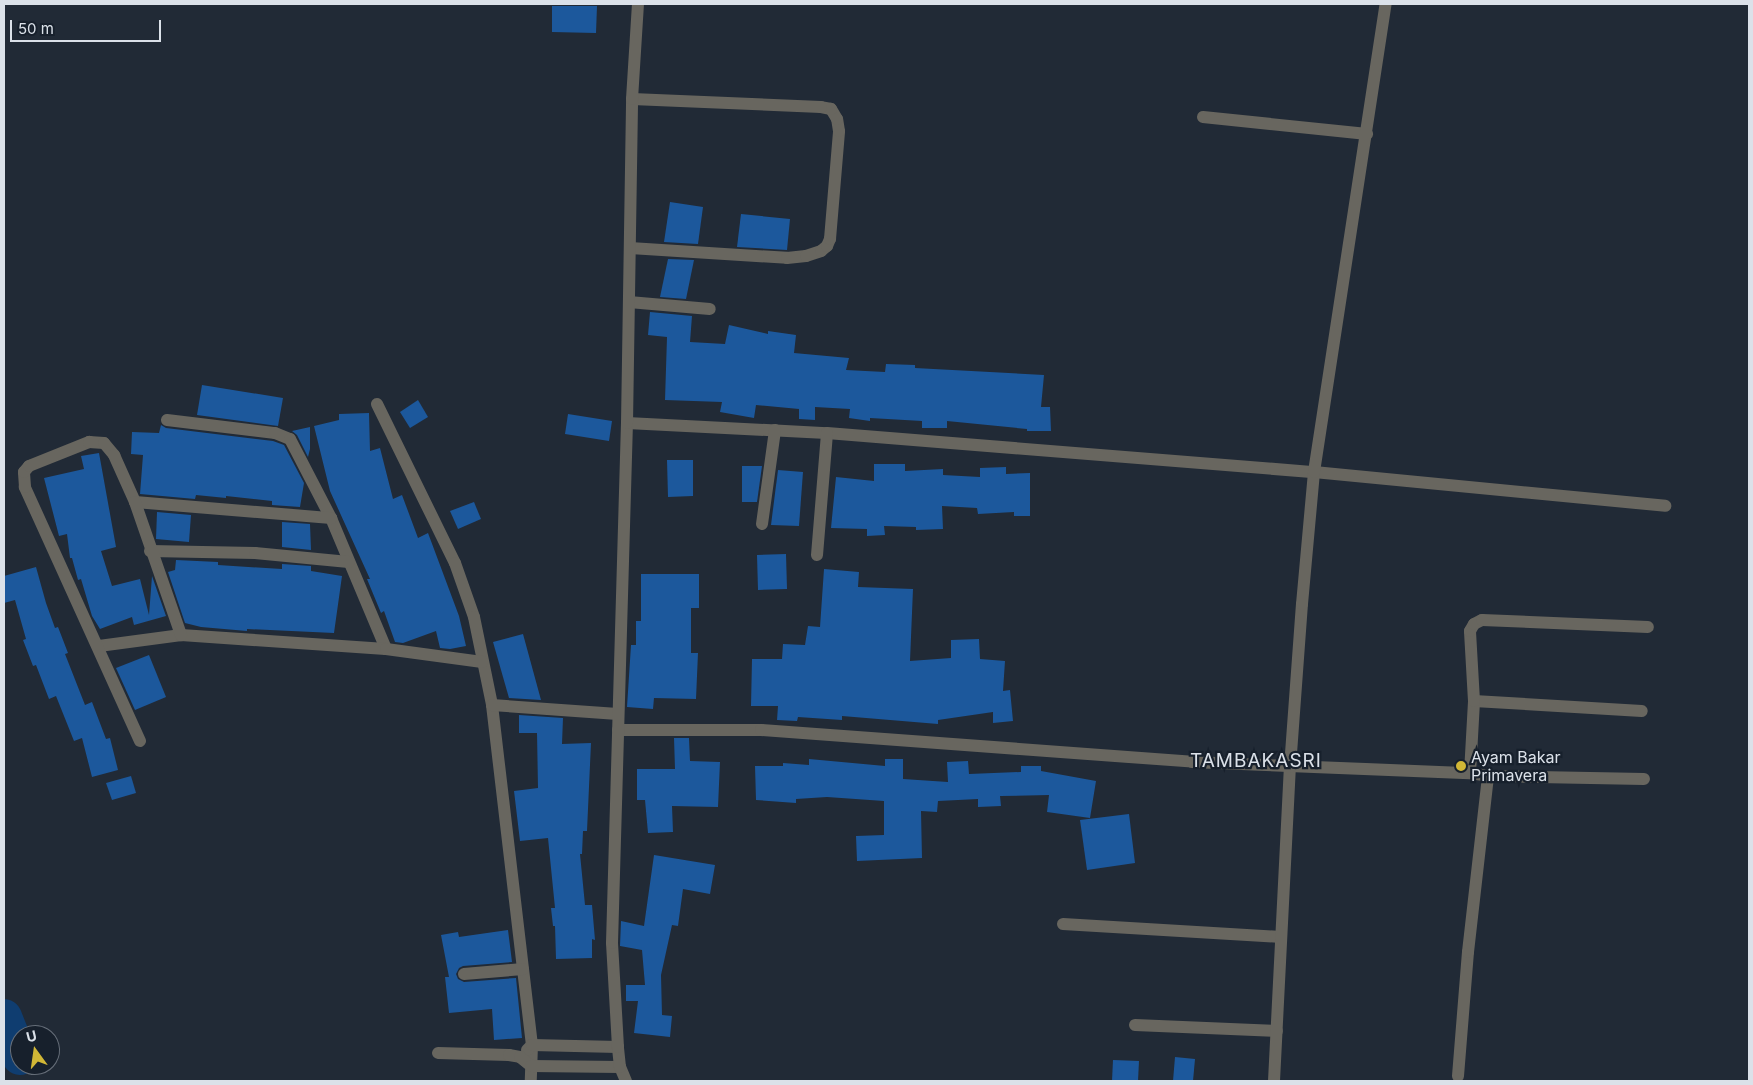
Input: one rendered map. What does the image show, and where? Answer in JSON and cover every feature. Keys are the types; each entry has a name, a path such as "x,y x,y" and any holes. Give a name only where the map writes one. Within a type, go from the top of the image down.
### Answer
{"street":[{"path":"626,1081 620,1067 612,943 627,423 632,99 638,4"},
{"path":"1274,1081 1290,767 1314,472 1368,134 1386,4"},
{"path":"630,248 787,258 806,256 821,250 827,246 830,239 839,131 837,119 831,109 821,107 632,99"},
{"path":"1204,117 1368,134"},
{"path":"629,302 710,309"},
{"path":"377,404 454,564 474,617 492,705 532,1045 532,1081"},
{"path":"168,420 284,436 290,439 330,518 386,649"},
{"path":"627,423 827,433 1314,472 1665,506"},
{"path":"762,524 775,430"},
{"path":"817,555 827,433"},
{"path":"140,741 26,487 24,472 29,466 89,442 104,443 114,455 135,502 150,551 181,635"},
{"path":"135,502 330,518"},
{"path":"150,551 255,553 349,562"},
{"path":"1470,773 1474,701 1470,630 1474,624 1482,620 1648,627"},
{"path":"99,646 181,635 386,649 482,662"},
{"path":"1474,701 1642,711"},
{"path":"492,705 618,714"},
{"path":"618,730 761,730 1192,762 1470,773 1488,776 1644,779"},
{"path":"1458,1076 1468,952 1488,776"},
{"path":"1063,924 1280,938"},
{"path":"464,974 523,969"},
{"path":"1134,1025 1277,1031"},
{"path":"520,1057 532,1045 618,1047"},
{"path":"438,1054 520,1057 531,1066 620,1067"}],"building":[{"path":"552,6 597,6 596,33 552,32"},
{"path":"670,202 703,207 698,244 664,242"},
{"path":"741,214 790,219 787,250 737,247"},
{"path":"668,259 694,260 686,299 660,297"},
{"path":"650,312 692,316 690,342 725,344 729,325 768,334 768,331 796,335 794,353 849,358 846,370 885,372 886,364 915,365 915,368 1044,375 1041,407 1050,407 1051,431 1027,431 1027,429 947,421 947,428 922,428 922,421 870,418 870,421 849,418 850,409 815,407 815,420 799,419 799,409 756,405 754,418 720,412 722,402 665,400 667,337 648,335"},
{"path":"202,385 283,398 278,426 197,415"},
{"path":"418,400 428,417 410,428 400,412"},
{"path":"369,413 370,451 380,448 393,499 402,495 418,538 428,533 459,616 466,646 450,649 440,648 436,631 403,643 395,642 384,611 381,613 367,579 370,579 330,491 314,426 339,420 339,414"},
{"path":"568,414 612,421 609,441 565,434"},
{"path":"161,425 166,428 273,441 284,445 304,483 300,507 272,505 272,501 226,496 226,498 196,495 195,499 140,494 143,455 131,454 132,432 159,433"},
{"path":"310,427 308,457 297,435 292,431"},
{"path":"99,453 116,547 101,551 112,586 140,579 149,615 152,576 166,616 134,625 132,617 100,629 92,616 81,579 78,580 72,558 70,558 67,534 59,536 44,478 84,469 81,456"},
{"path":"667,460 693,460 693,496 668,497"},
{"path":"874,464 905,464 905,471 943,469 943,475 980,477 980,468 1006,467 1006,474 1030,473 1030,516 1014,516 1014,512 978,514 977,508 942,506 943,529 916,530 916,527 884,526 885,535 867,536 867,529 831,528 836,477 874,481"},
{"path":"742,466 762,466 757,502 742,502"},
{"path":"778,470 803,472 799,526 771,525"},
{"path":"474,502 481,519 458,529 450,511"},
{"path":"157,512 191,515 189,542 156,539"},
{"path":"282,522 310,524 311,550 282,547"},
{"path":"786,554 787,589 758,590 757,555"},
{"path":"176,560 218,562 218,565 282,569 282,564 311,566 311,571 342,576 334,633 247,629 247,631 201,627 185,623 168,572 175,570"},
{"path":"36,567 46,603 55,628 58,627 68,653 65,654 85,705 92,702 106,739 110,738 118,770 92,777 82,738 74,741 56,696 49,699 36,665 33,666 23,640 26,639 15,600 4,603 4,576"},
{"path":"824,569 859,572 858,587 913,589 910,661 951,658 951,640 979,639 980,659 1005,661 1003,691 1010,690 1013,721 993,723 993,712 938,720 938,724 842,716 842,720 798,717 797,721 777,720 778,706 751,706 752,659 782,659 783,644 805,645 808,626 820,627"},
{"path":"641,574 699,574 699,608 691,608 691,653 698,653 696,699 654,698 653,709 627,707 631,645 636,645 636,621 641,621"},
{"path":"523,634 541,700 509,698 493,642"},
{"path":"149,655 166,697 135,710 116,668"},
{"path":"519,715 563,718 562,744 591,743 587,831 583,831 582,854 580,854 585,905 592,905 595,940 592,939 592,958 556,959 555,926 553,926 551,908 555,908 548,838 520,841 514,791 538,788 537,733 519,733"},
{"path":"674,738 689,738 690,761 720,762 718,807 672,806 673,832 648,833 645,800 637,800 637,769 675,769"},
{"path":"809,759 885,766 885,759 903,759 903,779 948,782 947,762 968,761 969,774 1021,772 1021,766 1041,766 1041,771 1096,781 1090,818 1047,812 1049,795 1000,796 1001,806 978,807 978,799 938,801 937,812 921,811 922,858 857,861 856,836 884,835 884,801 827,797 796,799 796,803 756,800 755,766 783,766 783,763 809,765"},
{"path":"131,776 136,793 112,800 106,783"},
{"path":"1129,814 1135,863 1087,870 1080,820"},
{"path":"654,855 715,865 710,894 683,889 678,926 672,925 661,975 662,1015 672,1016 670,1037 634,1033 638,1001 626,1001 626,985 645,985 642,950 620,946 621,921 644,926"},
{"path":"508,930 512,962 463,966 459,968 456,974 458,979 464,982 516,978 522,1038 494,1040 492,1009 449,1013 445,977 449,977 441,935 458,932 459,937"},
{"path":"1175,1057 1195,1059 1193,1081 1173,1081"},
{"path":"1113,1060 1139,1061 1138,1081 1112,1081"}],"waterway":[{"path":"4,1017 10,1032"}],"place":[{"name":"Ayam Bakar Primavera","path":"1461,766"}],"district":[{"name":"TAMBAKASRI","path":"1256,761"}]}
